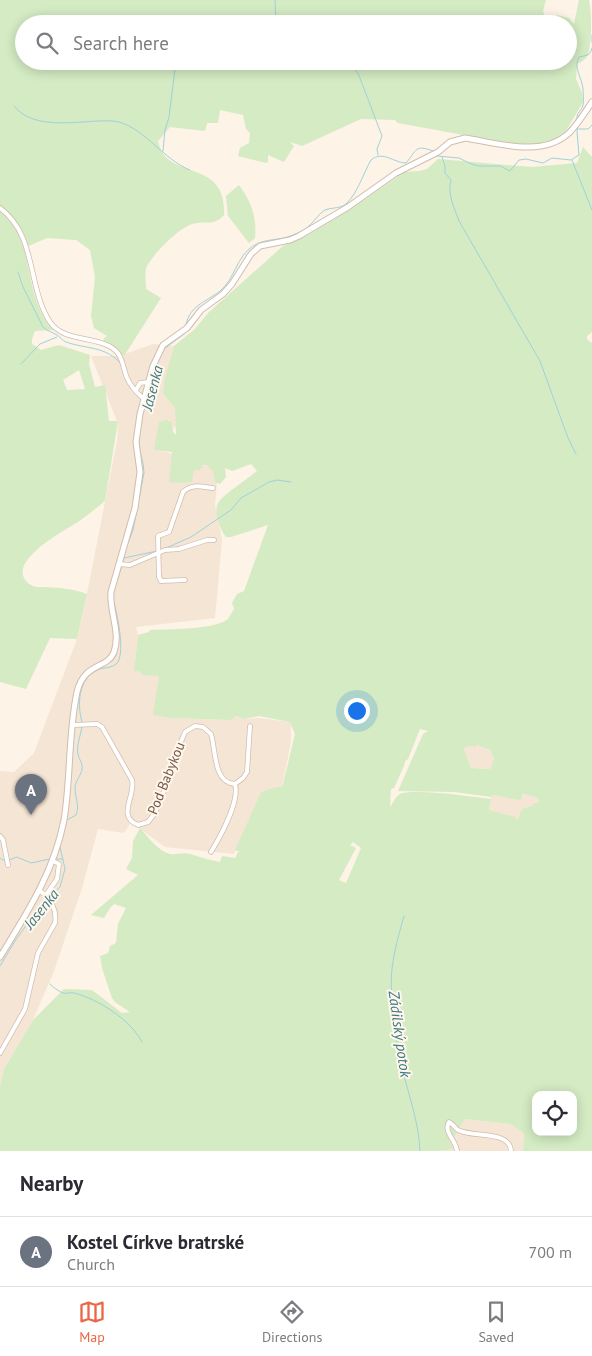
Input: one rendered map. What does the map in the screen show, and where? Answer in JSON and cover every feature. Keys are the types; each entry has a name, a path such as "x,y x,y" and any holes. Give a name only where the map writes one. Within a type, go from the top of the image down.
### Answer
{"street":[{"path":"0,957 40,891 53,859 65,812 76,725 76,697 82,678 90,669 110,658 115,649 116,628 110,595 122,565 124,542 134,515 140,472 136,439 144,399 159,350 168,340 186,329 201,310 223,294 232,284 250,254 260,246 290,240 299,236 348,207 396,173 435,153 450,142 465,138 517,146 542,146 555,142 563,137 578,121 592,102"},
{"path":"0,208 20,230 28,252 41,303 52,324 65,334 110,346 122,359 128,379 144,399"},
{"path":"136,390 140,383 149,382"},
{"path":"185,580 160,581 158,536 169,532 183,492 188,487 213,488"},
{"path":"122,565 130,565 159,550 179,549 207,540 214,540"},
{"name":"Pod Babykou","path":"76,725 100,725 130,775 133,784 127,810 129,819 135,824 145,824 155,813 175,764 180,744 185,732 190,728 195,726 203,727 211,734 221,778 234,784"},
{"path":"218,852 212,850 228,818 236,796 234,784 244,778 247,772 250,726"},
{"path":"0,836 3,840 8,865"},
{"path":"46,895 58,875 58,864 53,859"},
{"path":"0,1053 25,1009 38,953 55,923 55,913 50,900 40,891"},
{"path":"457,1151 448,1130 448,1122 459,1130 505,1139 511,1146 512,1151"}],"shaded area":[{"path":"153,344 174,346 164,381 163,394 175,408 176,426 173,429 172,422 169,420 159,422 159,451 218,470 215,505 222,540 215,618 136,627 138,635 134,671 142,672 142,675 160,675 154,715 169,718 231,720 236,716 244,719 258,718 291,722 291,741 288,757 282,786 261,792 234,854 165,847 131,822 124,833 98,829 82,888 54,971 33,1020 4,1069 0,1086 0,771 14,772 34,753 77,639 82,619 117,441 118,421 91,356 124,356"},
{"path":"472,745 490,750 494,759 490,769 471,768 464,749"},
{"path":"521,794 536,797 539,800 516,823 489,810 493,795 521,800"},
{"path":"465,1119 510,1124 524,1133 523,1151 438,1151 453,1149 448,1139 453,1139"}],"green space":[{"path":"0,0 546,0 543,11 544,15 15,15 15,70 577,70 576,79 582,93 583,102 566,131 558,138 549,142 513,144 398,123 395,120 361,119 302,146 290,142 294,146 284,162 268,155 268,162 266,163 238,156 240,148 249,143 250,133 246,129 243,115 220,110 218,123 207,123 205,131 170,127 158,141 163,154 172,162 207,177 216,184 222,197 224,215 216,221 192,224 180,230 150,261 146,271 146,289 161,298 124,356 102,344 107,336 94,328 91,316 95,277 90,250 76,240 47,238 24,248 37,302 46,321 53,330 35,331 32,344 41,350 59,345 90,355 89,364 95,387 105,385 109,421 118,421 105,501 78,522 37,549 23,568 24,577 33,586 67,589 87,594 77,639 50,638 26,689 0,682","holes":["79,370 85,389 67,390 63,380"]},
{"path":"579,0 589,0 591,38 589,52 584,60 577,64 576,15"},
{"path":"583,147 592,157 592,332 587,336 587,339 592,343 592,1151 523,1151 524,1133 510,1124 465,1119 453,1139 449,1139 453,1149 438,1151 0,1151 0,1086 4,1069 33,1020 64,989 92,990 122,1013 130,1012 112,998 100,956 108,953 110,946 116,943 118,924 126,908 114,904 104,918 91,915 138,875 126,869 132,858 133,841 140,828 157,847 170,854 187,853 220,862 222,856 235,858 238,852 240,852 235,850 261,792 282,786 283,784 295,734 290,722 259,716 244,719 236,716 231,720 169,718 153,715 159,676 142,675 141,672 134,671 138,635 150,630 202,627 222,623 228,619 234,609 232,603 237,594 244,591 268,525 226,537 218,521 216,511 218,503 225,495 257,471 251,464 232,471 225,468 226,477 220,484 215,482 213,471 206,465 202,465 200,470 194,470 192,482 169,482 172,452 154,450 159,422 167,420 172,422 173,432 176,435 175,408 163,394 164,381 174,346 195,329 208,313 283,246 308,235 351,209 404,172 427,169 438,159 532,167 577,163","holes":["420,729 428,731 423,734 398,791 455,792 491,797 493,795 519,800 521,800 522,794 536,797 539,800 538,803 522,809 517,821 515,817 489,810 491,799 458,795 407,792 398,795 390,807 391,789 394,788","476,745 490,750 494,759 490,769 471,768 464,749 465,747 475,747","353,842 361,848 346,883 339,880 356,848 350,845"]},
{"path":"239,185 250,203 254,216 255,238 249,243 228,216 226,196"}],"waterway":[{"path":"275,0 276,15"},
{"name":"Jasenka","path":"592,35 592,42"},
{"name":"Jasenka","path":"577,119 583,103 582,85 577,69 577,61 579,57 588,55 592,48"},
{"path":"163,151 175,70"},
{"path":"355,70 382,136 377,149 378,155"},
{"path":"14,106 23,114 47,122 113,121 124,124 143,135 171,159 190,170"},
{"path":"579,129 588,129 592,125"},
{"name":"Jasenka","path":"437,156 459,158 478,166 500,166 510,171 519,160 526,159 543,163 552,158 571,160 579,155 578,126"},
{"name":"Jasenka","path":"186,325 194,309 225,286 243,256 253,246 258,243 288,237 307,227 325,210 345,205 351,199 371,160 375,157 380,156 406,163 419,148 433,151"},
{"path":"442,157 445,173 451,180 450,195 459,221 540,361 568,438 576,454"},
{"path":"572,160 592,210"},
{"path":"18,272 23,287 43,327 66,342 109,354 121,364"},
{"name":"Jasenka","path":"164,349 184,334"},
{"path":"21,364 40,344 57,337"},
{"name":"Jasenka","path":"128,543 133,530 144,473 139,446 139,432 157,364"},
{"path":"166,548 191,537 231,510 241,498 269,482 277,480 291,482"},
{"name":"Jasenka","path":"123,562 126,546"},
{"path":"124,558 157,551"},
{"name":"Jasenka","path":"116,583 122,566"},
{"name":"Jasenka","path":"82,722 80,715 80,693 86,680 97,670 116,664 120,656 120,631 113,599"},
{"name":"Jasenka","path":"67,820 76,815 77,811 75,788 82,769 78,756 78,744 82,726"},
{"name":"Jasenka","path":"0,966 40,906 60,887 65,869 60,847"},
{"path":"9,860 17,857 31,863 50,859"},
{"path":"0,858 5,861"},
{"path":"54,859 63,859"},
{"name":"Zádilský potok","path":"404,916 393,962 391,979 392,1005 395,1032 402,1068 416,1120 420,1151"},
{"path":"50,984 63,993 74,993 103,1005 122,1018 142,1042"}],"place":[{"name":"Kostel Církve bratrské","path":"31,815"}]}
